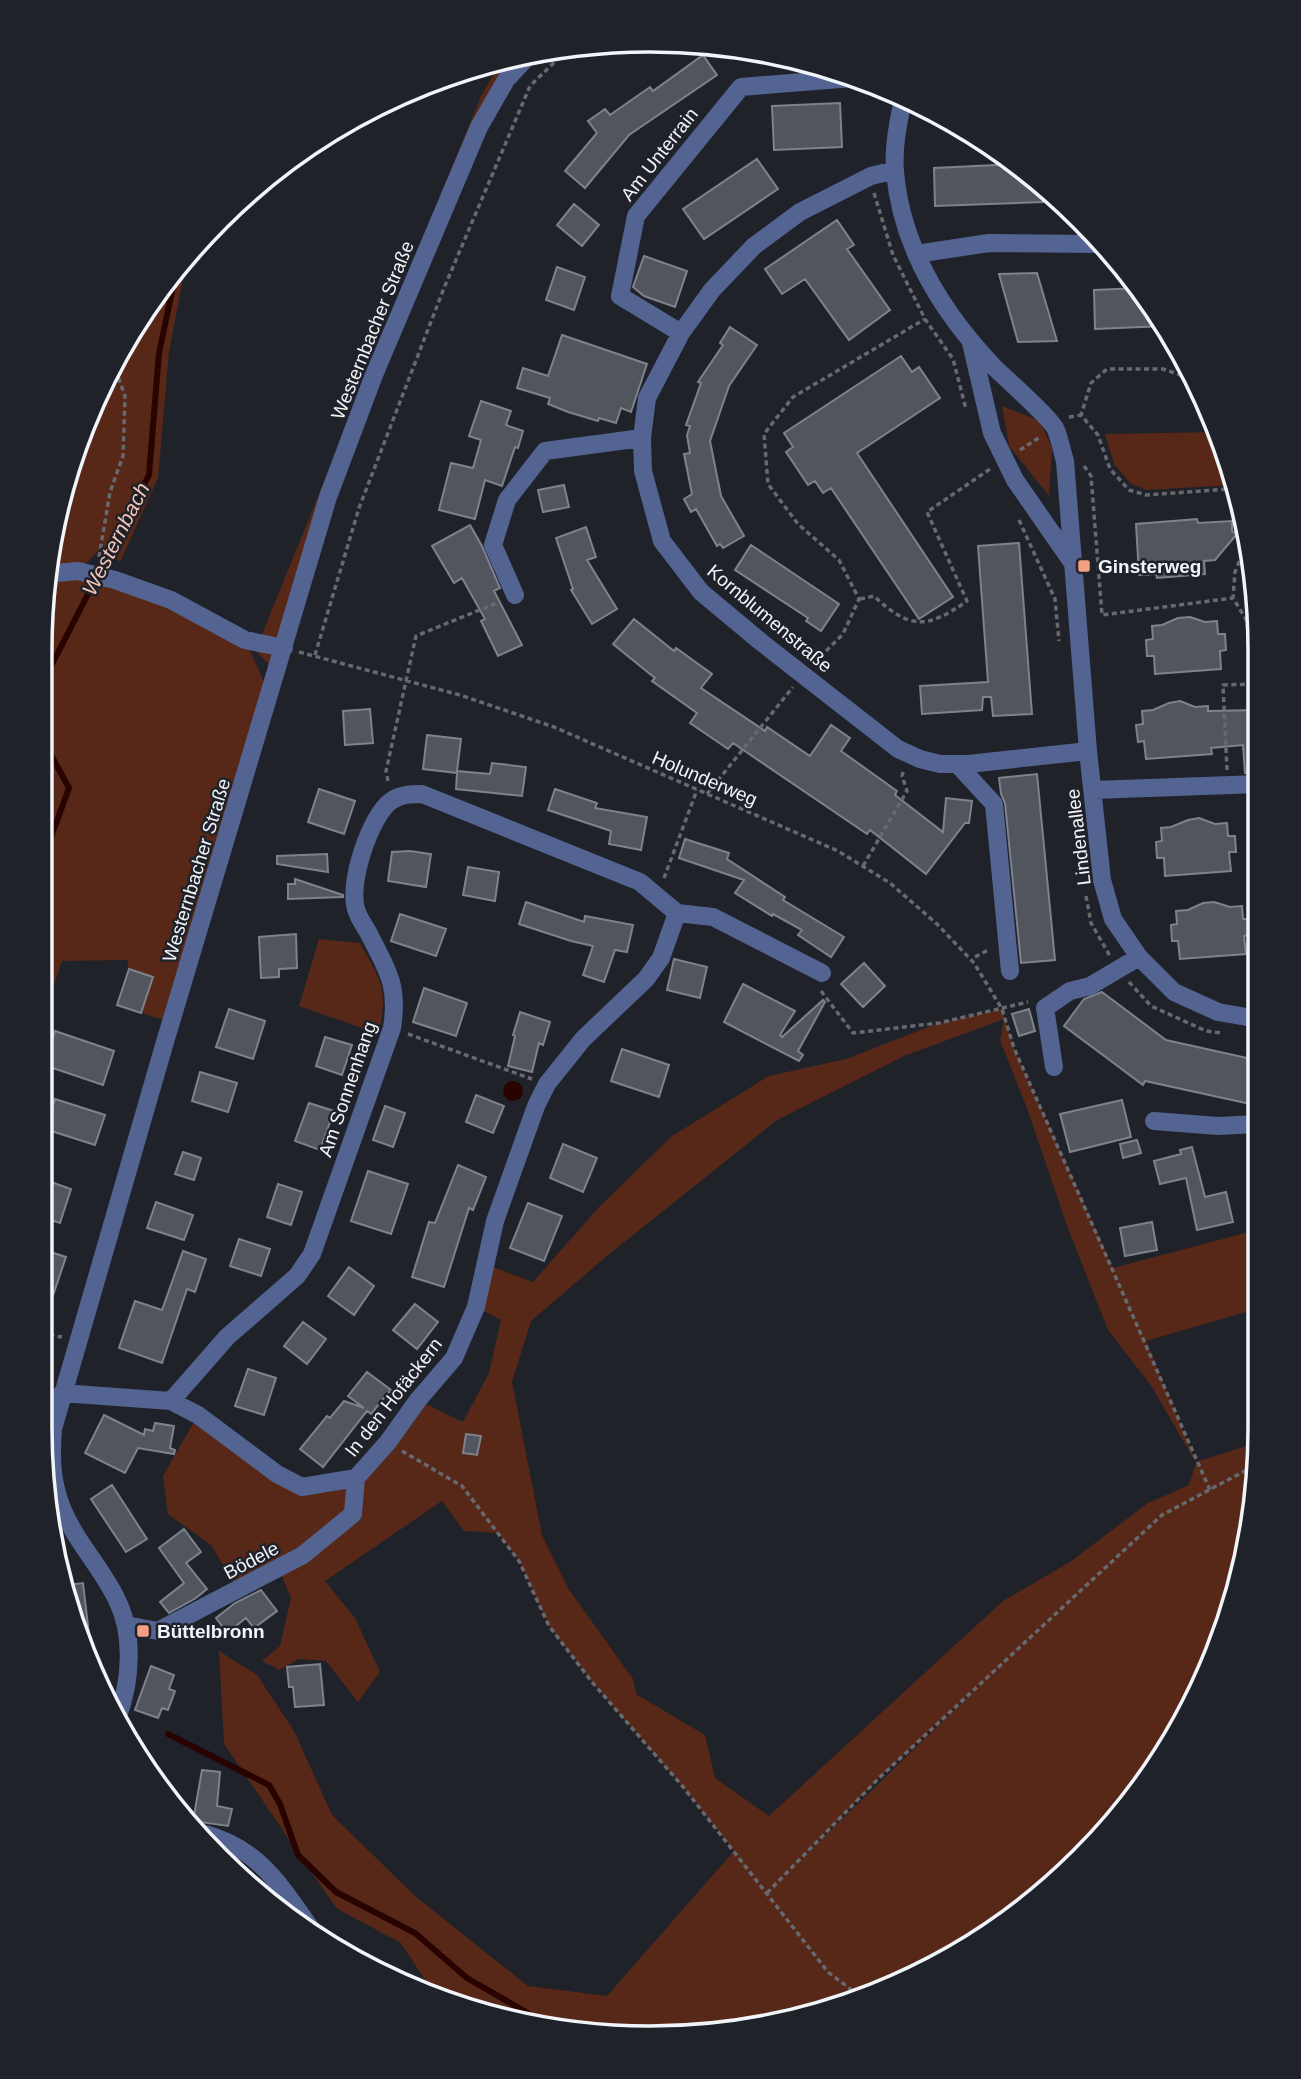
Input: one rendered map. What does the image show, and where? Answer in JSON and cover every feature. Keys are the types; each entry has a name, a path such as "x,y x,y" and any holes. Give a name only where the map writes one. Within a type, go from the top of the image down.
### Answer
{"street":[{"name":"Westernbacher Straße","path":"52,1436 62,1393 328,497 374,375 479,127 506,80 517,68"},
{"name":"Am Unterrain","path":"681,333 620,296 636,216 741,87 829,80"},
{"name":"Lindenallee","path":"901,108 896,129 895,170 902,214 916,254 934,290 971,342 1055,428 1065,461 1088,751 1102,880 1113,919 1139,957 1174,992 1218,1012 1248,1017"},
{"name":"Kornblumenstraße","path":"895,170 871,176 800,212 754,246 712,290 681,333 647,398 642,438 643,471 662,541 701,592 898,749 940,764 1088,751"},
{"path":"916,254 989,243 1088,244"},
{"name":"Lindenallee","path":"971,342 992,433 1015,480 1074,565"},
{"path":"515,595 493,545 507,500 545,451 642,438"},
{"path":"58,573 78,571 115,580 171,600 245,640 284,648"},
{"path":"957,764 994,804 1010,971"},
{"path":"1093,790 1248,784"},
{"path":"392,800 407,794 422,794 640,882 677,913 713,917 822,973"},
{"name":"Am Sonnenhang","path":"171,1401 227,1337 297,1276 312,1254 392,1028 396,1003 392,983 356,909 353,888 356,869 380,812 392,800"},
{"name":"In den Hofäckern","path":"62,1393 171,1401 198,1415 277,1474 302,1487 356,1478 454,1358 476,1307 495,1221 536,1106 547,1084 583,1039 646,979 660,958 677,913"},
{"path":"1054,1067 1045,1008 1070,991 1090,986 1139,957"},
{"path":"1154,1121 1218,1126 1248,1124"},
{"name":"Bödele","path":"126,1625 158,1632 303,1555 353,1514 356,1478"},
{"name":"Westernbacher Straße","path":"56,1492 62,1510 117,1600 126,1625 126,1683 121,1705"},
{"path":"214,1836 246,1851 267,1869 299,1912"}],"path":[{"name":"Holunderweg","path":"556,61 530,86 444,288 359,508 314,655 460,695 554,727 838,850 890,883 937,924 974,963 1002,1009 1014,1048 1210,1490"},
{"path":"871,176 893,255 925,319 953,359 971,420"},
{"path":"859,599 839,560 798,524 768,484 764,434 793,397 925,319"},
{"path":"1181,375 1163,369 1107,369 1091,383 1081,415 1098,435 1110,469 1129,490 1146,495 1226,489"},
{"path":"78,571 96,568 103,545 110,492 122,456 125,396 118,378"},
{"path":"859,599 874,596 893,614 919,624 946,616 967,601 927,512 1055,428"},
{"path":"1077,457 1091,476 1102,615 1233,598"},
{"path":"1016,514 1055,598 1060,650"},
{"path":"1241,558 1235,572 1233,598 1247,625"},
{"path":"392,800 386,771 416,636 515,595"},
{"path":"707,794 802,675 843,634 859,599"},
{"path":"1227,786 1223,685 1248,684"},
{"path":"863,866 907,791 902,776 909,754"},
{"path":"657,897 697,790"},
{"path":"1075,816 1081,868"},
{"path":"1086,895 1091,923 1118,970 1152,1006 1206,1031 1232,1034"},
{"path":"822,973 819,989 853,1033 939,1023 1002,1009"},
{"path":"392,1028 547,1084"},
{"path":"388,1442 462,1486 519,1560 549,1626 592,1682 684,1788 828,1972 852,1991"},
{"path":"767,1893 878,1779 1162,1515 1247,1470"}],"shaded area":[{"path":"517,68 506,80 374,375 277,672 246,642 264,682 164,1020 141,1013 153,977 129,969 127,960 62,961 52,990 52,650 58,572 64,534 84,458 114,386 153,318 183,277 169,352 158,478 120,562 103,546 79,571 260,639 481,96 494,74"},
{"path":"1002,406 1040,421 1052,448 1049,496 1009,446"},
{"path":"1207,432 1225,485 1146,490 1130,483 1114,464 1105,434"},
{"path":"319,939 360,943 374,967 383,995 379,1034 299,1006"},
{"path":"1002,1009 1014,1048 1113,1268 1248,1232 1248,1311 1146,1341 1196,1462 1248,1446 1243,1507 1228,1583 1217,1621 1187,1693 1148,1761 1125,1793 1100,1823 1045,1878 983,1926 950,1946 915,1965 843,1995 767,2015 729,2021 690,2025 611,2025 534,2015 458,1995 427,1983 401,1943 336,1908 224,1744 219,1651 257,1675 294,1731 332,1815 415,1896 528,1986 607,1996 734,1851 684,1788 592,1682 549,1626 519,1561 498,1533 464,1531 442,1501 325,1581 355,1618 380,1672 358,1702 326,1661 299,1659 279,1670 262,1661 280,1646 291,1598 279,1569 238,1590 211,1545 168,1514 163,1476 198,1415 302,1487 356,1478 418,1400 463,1422 489,1373 501,1320 476,1307 485,1264 533,1282 598,1208 672,1136 769,1076 846,1059 939,1023","holes":["1004,1019 1000,1040 1028,1111 1067,1226 1108,1330 1152,1387 1196,1463 1189,1485 1148,1503 1070,1562 1003,1601 769,1816 715,1778 705,1735 636,1694 633,1679 568,1588 542,1535 512,1382 531,1321 608,1255 777,1120 904,1056","980,1685 796,1864 878,1779"]},
{"path":"509,1081 517,1081 523,1091 517,1101 509,1101 503,1095 503,1087"}],"building":[{"path":"703,55 717,75 629,135 585,188 565,171 597,133 588,121 605,109 610,115 650,87 653,91"},
{"path":"840,103 842,147 774,150 772,106"},
{"path":"757,159 778,189 704,239 683,209"},
{"path":"1000,165 1043,202 935,206 934,168"},
{"path":"574,204 599,225 582,246 557,225"},
{"path":"837,220 854,245 847,249 890,310 849,340 805,279 782,294 765,269"},
{"path":"644,256 687,271 675,307 644,296 633,287"},
{"path":"557,267 585,277 574,310 546,300"},
{"path":"1037,273 1057,341 1018,342 999,274"},
{"path":"1127,289 1153,326 1095,329 1094,290"},
{"path":"730,327 757,345 729,386 710,441 721,496 744,536 723,548 720,544 717,546 696,509 691,512 684,499 692,494 684,454 690,453 687,435 690,426 686,425 701,383 698,382 723,345 720,343"},
{"path":"562,335 647,364 631,412 621,408 616,423 599,418 598,421 548,404 550,398 517,388 523,368 548,376"},
{"path":"901,356 912,372 919,367 940,398 857,453 953,597 919,619 831,488 823,493 815,481 808,485 786,452 793,447 784,433"},
{"path":"481,401 511,411 506,425 523,431 502,486 485,480 475,519 439,510 451,463 473,468 481,440 469,436"},
{"path":"564,485 569,507 543,512 538,490"},
{"path":"1197,519 1198,523 1232,521 1232,531 1237,534 1215,560 1204,561 1205,574 1157,578 1156,574 1139,575 1136,524"},
{"path":"470,525 500,588 494,591 522,645 498,656 481,621 485,619 462,578 454,583 432,546"},
{"path":"586,527 596,557 587,560 617,609 592,624 571,590 573,589 556,538"},
{"path":"1019,543 1032,714 993,716 991,697 983,697 982,710 922,714 920,686 988,682 978,546"},
{"path":"751,545 839,604 821,631 806,621 808,618 735,570"},
{"path":"1190,617 1205,622 1217,621 1218,634 1225,634 1226,650 1220,651 1221,669 1155,674 1154,656 1147,656 1146,640 1153,639 1152,626"},
{"path":"634,619 674,651 676,648 712,674 701,688 765,731 767,727 810,756 831,725 850,738 841,751 897,791 895,795 943,832 946,798 972,801 969,823 965,823 926,874 870,830 867,834 733,743 728,749 690,723 697,713 652,681 655,678 613,644"},
{"path":"1180,701 1195,707 1208,706 1208,711 1248,710 1248,773 1245,773 1243,745 1211,748 1212,754 1146,759 1144,741 1138,742 1136,725 1143,724 1142,711 1153,710"},
{"path":"370,709 373,743 345,745 343,711"},
{"path":"427,735 461,739 457,771 490,774 492,763 526,767 522,796 456,789 457,773 423,769"},
{"path":"1037,774 1055,960 1021,963 1005,803 999,778"},
{"path":"319,789 355,801 344,834 308,822"},
{"path":"555,789 597,803 595,808 647,817 641,850 609,844 611,831 548,810"},
{"path":"1199,818 1215,824 1227,823 1228,836 1235,836 1236,852 1229,852 1231,871 1165,876 1164,858 1157,858 1156,842 1162,841 1161,828"},
{"path":"685,839 729,853 727,859 785,897 783,900 844,937 831,957 798,935 802,930 773,914 772,916 735,893 744,880 679,858"},
{"path":"392,852 431,854 426,887 388,881"},
{"path":"327,854 328,872 277,864 277,856"},
{"path":"468,867 499,872 495,901 463,895"},
{"path":"295,879 343,897 288,899 288,884 295,884"},
{"path":"526,902 584,922 585,916 633,925 627,952 615,950 604,982 583,975 593,946 519,924"},
{"path":"1203,903 1242,906 1243,919 1248,919 1248,935 1244,936 1246,954 1180,959 1178,941 1172,941 1171,925 1177,924 1176,911 1188,910"},
{"path":"400,914 446,929 436,956 391,941"},
{"path":"296,934 297,968 279,969 279,977 261,978 259,937"},
{"path":"674,959 707,967 700,998 667,990"},
{"path":"864,963 885,986 863,1007 841,984"},
{"path":"129,969 153,977 141,1013 117,1005"},
{"path":"743,984 795,1011 780,1035 782,1037 823,1000 825,1002 798,1051 803,1055 799,1061 724,1022"},
{"path":"424,988 467,1003 456,1036 413,1022"},
{"path":"1102,992 1166,1040 1248,1058 1248,1103 1145,1081 1143,1085 1064,1026 1084,999"},
{"path":"229,1009 265,1021 253,1059 216,1047"},
{"path":"1029,1009 1035,1031 1019,1036 1012,1014"},
{"path":"520,1012 550,1022 543,1045 539,1043 532,1072 508,1066"},
{"path":"55,1031 114,1051 103,1085 52,1068 52,1040"},
{"path":"325,1037 352,1045 342,1075 316,1066"},
{"path":"622,1049 669,1065 659,1097 611,1081"},
{"path":"200,1072 237,1083 228,1112 192,1101"},
{"path":"476,1095 504,1106 493,1133 466,1122"},
{"path":"55,1099 105,1115 95,1145 52,1131 52,1108"},
{"path":"1122,1100 1131,1137 1070,1152 1060,1114"},
{"path":"309,1103 334,1111 320,1150 295,1141"},
{"path":"385,1106 405,1113 393,1147 373,1140"},
{"path":"1137,1140 1141,1153 1123,1158 1120,1144"},
{"path":"563,1144 597,1158 583,1192 550,1178"},
{"path":"1192,1147 1205,1197 1226,1192 1233,1222 1197,1230 1186,1178 1160,1184 1154,1161 1181,1154 1180,1150"},
{"path":"183,1152 201,1158 194,1180 175,1174"},
{"path":"458,1165 486,1177 473,1210 469,1208 444,1287 412,1277 429,1222 435,1223"},
{"path":"368,1171 408,1184 391,1234 351,1221"},
{"path":"52,1182 71,1189 60,1223 52,1220"},
{"path":"278,1184 302,1192 291,1225 267,1217"},
{"path":"156,1202 193,1215 184,1240 147,1228"},
{"path":"528,1203 562,1216 544,1261 510,1248"},
{"path":"1152,1222 1157,1250 1125,1256 1120,1228"},
{"path":"239,1239 270,1249 261,1276 230,1266"},
{"path":"183,1251 206,1259 195,1292 187,1289 162,1363 119,1348 135,1301 162,1310"},
{"path":"52,1253 66,1257 52,1298"},
{"path":"349,1267 374,1286 354,1315 328,1296"},
{"path":"415,1304 438,1322 417,1349 393,1330"},
{"path":"303,1322 326,1339 307,1364 284,1346"},
{"path":"248,1369 276,1378 264,1415 235,1406"},
{"path":"367,1372 391,1390 371,1414 367,1411 323,1467 300,1449 327,1416 330,1418 344,1401 364,1408 348,1396"},
{"path":"104,1415 144,1435 145,1429 153,1431 155,1423 174,1426 170,1448 175,1450 174,1454 138,1448 125,1473 85,1453"},
{"path":"466,1434 481,1436 477,1455 463,1453"},
{"path":"112,1485 147,1539 126,1552 91,1499"},
{"path":"184,1529 201,1552 186,1563 207,1589 169,1613 160,1602 184,1583 159,1548"},
{"path":"83,1583 89,1634 84,1621 73,1584"},
{"path":"261,1590 277,1611 254,1628 246,1618 227,1633 216,1618 235,1603"},
{"path":"320,1664 324,1705 295,1707 287,1667"},
{"path":"151,1666 174,1675 169,1689 175,1691 168,1710 162,1708 158,1718 135,1710"},
{"path":"202,1770 220,1772 217,1806 232,1809 228,1826 200,1822 194,1815"}],"waterway":[{"name":"Westernbach","path":"52,664 149,475 159,353 172,292"},
{"name":"Westernbach","path":"52,757 69,788 52,834"},
{"path":"168,1734 269,1785 280,1804 298,1855 336,1892 415,1933 467,1978 529,2014"}],"place":[{"name":"Ginsterweg","path":"1084,566"},
{"name":"Büttelbronn","path":"143,1631"}]}
